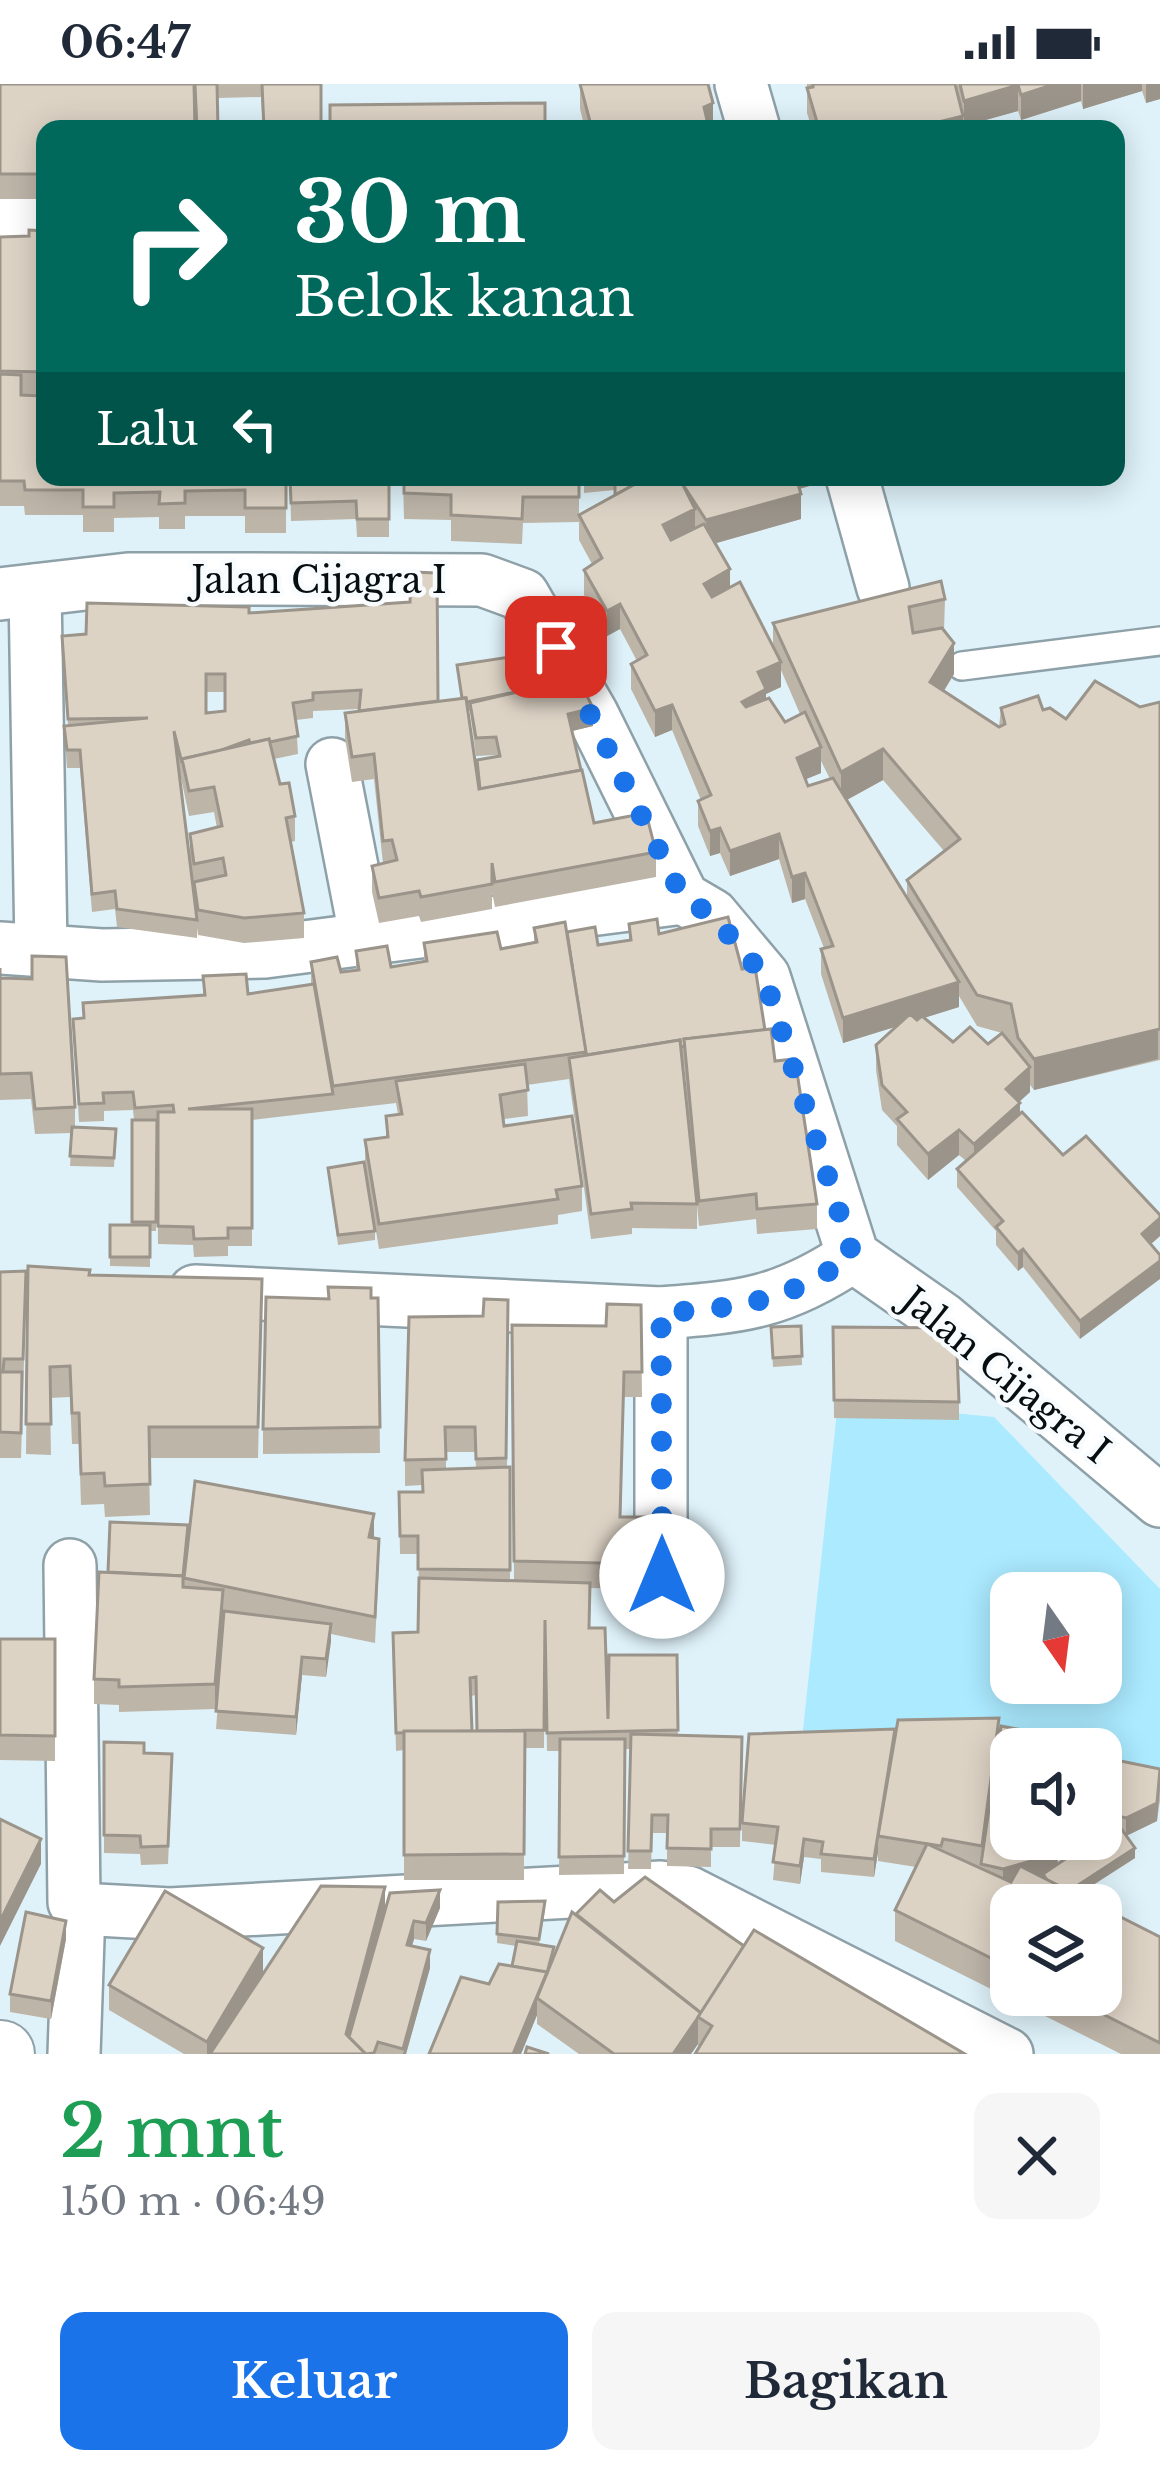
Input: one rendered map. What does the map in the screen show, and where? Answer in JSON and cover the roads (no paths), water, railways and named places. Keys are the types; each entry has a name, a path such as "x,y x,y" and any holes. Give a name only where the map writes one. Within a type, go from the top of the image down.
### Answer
{"street":[{"path":"741,84 751,120"},
{"path":"0,220 36,220"},
{"path":"855,486 883,588"},
{"name":"Jalan Cijagra I","path":"18,592 128,578 505,584 524,595 683,898 712,915 764,976 853,1256 944,1319 1154,1491"},
{"path":"18,592 21,949 102,955 265,952 683,898"},
{"path":"332,764 366,939"},
{"path":"154,1289 661,1313 733,1307 804,1289 853,1256"},
{"path":"661,1313 662,1576"},
{"path":"70,1565 48,1646 74,1902 79,1909 74,2054"},
{"path":"79,1909 170,1914 661,1886 688,1892 1006,2054"}],"lane":[{"path":"962,666 1160,641"}]}
